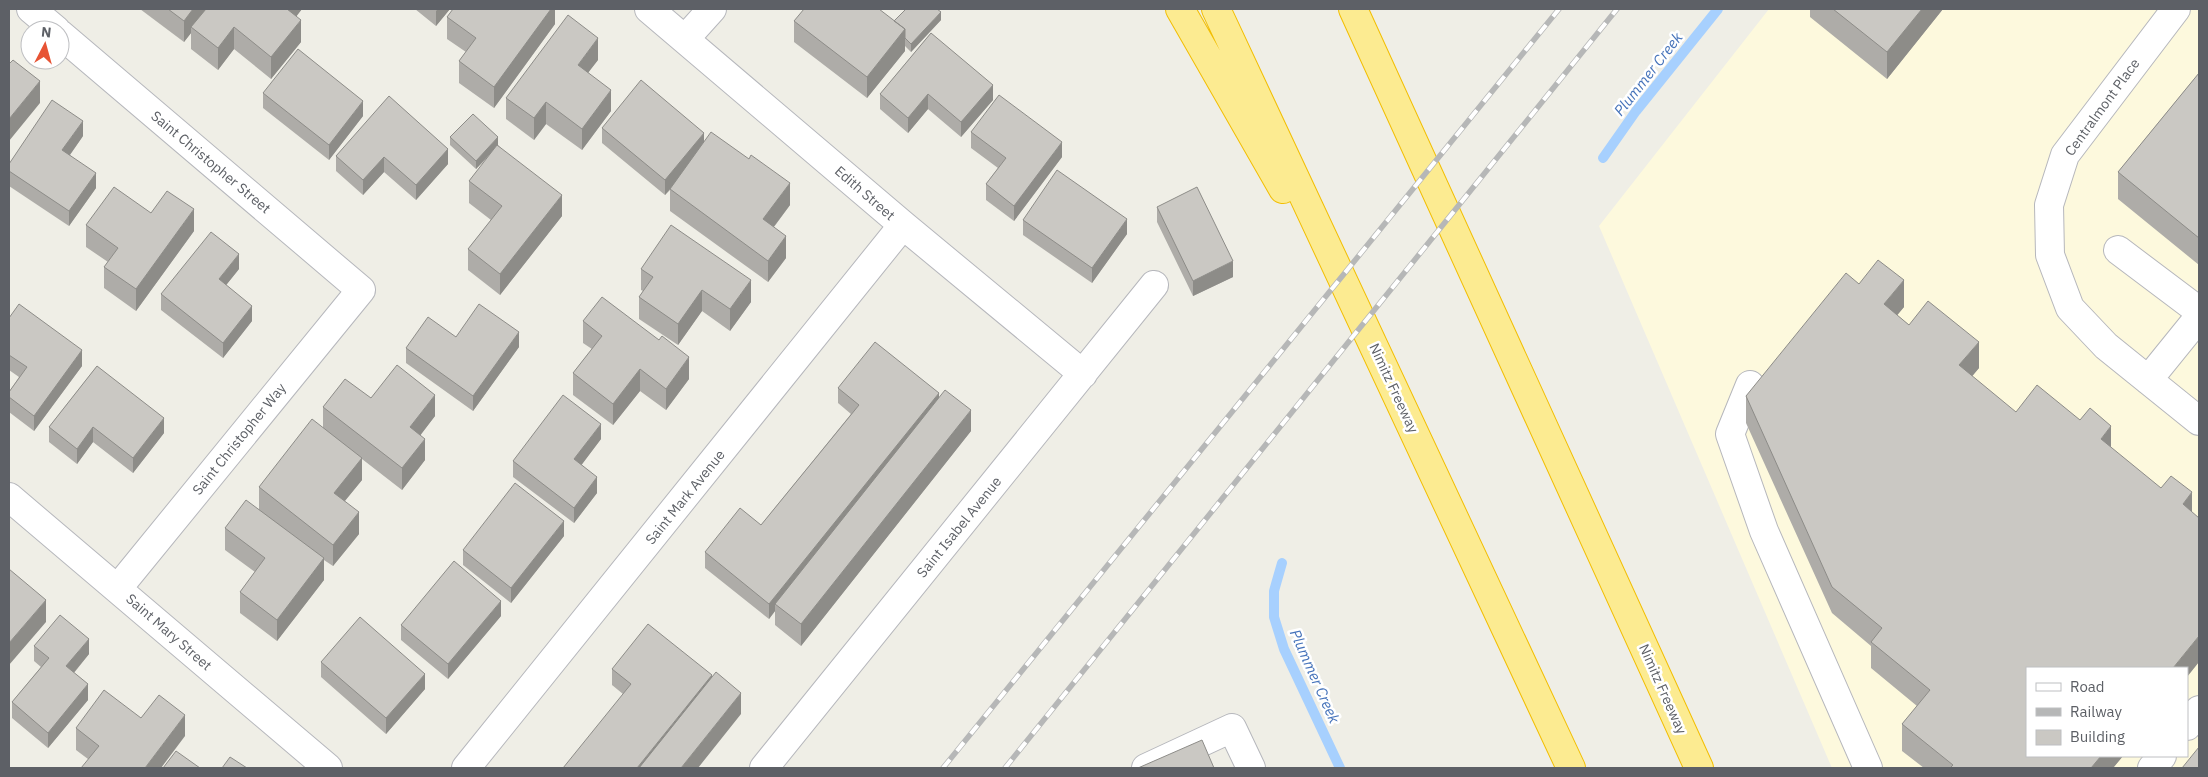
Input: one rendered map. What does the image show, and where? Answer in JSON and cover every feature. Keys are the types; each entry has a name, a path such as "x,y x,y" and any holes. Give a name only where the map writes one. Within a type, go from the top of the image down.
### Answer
{"highway":[{"path":"1180,9 1383,364"},
{"name":"Nimitz Freeway","path":"1216,9 1571,768"},
{"name":"Nimitz Freeway","path":"1353,9 1699,768"}],"street":[{"path":"31,9 44,20"},
{"name":"Edith Street","path":"649,9 903,225 1083,374"},
{"path":"685,39 712,9"},
{"name":"Centralmont Place","path":"2176,9 2065,155 2049,205 2050,255 2070,308 2106,346 2199,421"},
{"name":"Saint Christopher Street","path":"70,43 361,290"},
{"name":"Saint Mark Avenue","path":"466,768 903,225"},
{"path":"2118,250 2199,311"},
{"name":"Saint Isabel Avenue","path":"764,768 1154,286"},
{"name":"Saint Christopher Way","path":"118,588 361,290"},
{"path":"2148,380 2199,317"},
{"path":"1750,385 1730,434 1764,531 1868,768"},
{"name":"Saint Mary Street","path":"9,497 328,768"},
{"path":"2188,725 2199,710"},
{"path":"1146,768 1232,728 1251,768"},
{"path":"2152,768 2161,757"}],"shaded area":[{"path":"1769,9 2199,9 2199,768 1832,768 1599,226"}],"building":[{"path":"168,9 193,9 184,21"},
{"path":"206,9 287,9 301,20 271,57 234,27 218,48 191,27"},
{"path":"453,9 551,9 494,87 459,61 476,38 447,17"},
{"path":"804,9 879,9 905,29 867,77 794,21"},
{"path":"906,9 937,9 941,12 911,44 905,38 905,29 894,21"},
{"path":"1833,9 1922,9 1887,52"},
{"path":"568,15 598,38 578,65 611,90 582,129 546,102 534,118 506,98"},
{"path":"931,33 993,85 961,122 928,94 908,118 880,94"},
{"path":"298,49 363,101 329,145 263,93"},
{"path":"13,60 20,65 20,70 26,70 40,81 9,119 9,64"},
{"path":"2199,73 2199,238 2118,172"},
{"path":"641,80 704,133 665,180 602,128"},
{"path":"999,95 1062,142 1014,206 986,184 1006,158 971,132"},
{"path":"389,96 448,149 416,185 384,157 363,180 336,156"},
{"path":"52,100 83,121 62,150 96,173 69,211 9,171 9,164"},
{"path":"473,114 498,137 476,161 450,137"},
{"path":"711,132 749,159 751,155 790,183 763,219 786,236 768,261 670,189"},
{"path":"497,145 562,195 500,274 468,249 502,206 469,181"},
{"path":"1057,170 1127,219 1092,268 1023,220"},
{"path":"114,187 151,213 167,191 194,209 136,289 104,267 118,248 86,225"},
{"path":"1197,187 1233,261 1193,281 1157,207"},
{"path":"671,225 751,280 730,309 702,290 678,324 639,297 653,277 641,269"},
{"path":"211,232 239,254 219,279 252,306 223,343 161,294"},
{"path":"1878,260 1904,280 1884,304 1909,325 1928,301 1979,342 1959,365 2016,412 2037,385 2080,420 2090,408 2111,426 2101,439 2161,488 2171,476 2192,492 2183,504 2199,518 2199,636 2174,667 2026,667 2026,757 2100,757 2091,768 1950,768 1953,765 1902,724 1930,690 1871,642 1882,628 1832,587 1746,396 1846,273 1859,284"},
{"path":"602,297 659,340 662,336 689,357 666,389 640,369 613,404 573,373 602,336 583,321"},
{"path":"19,304 82,350 34,416 9,397 9,392 27,367 9,355 9,318"},
{"path":"479,304 519,332 473,396 406,348 428,317 456,337"},
{"path":"875,342 939,393 769,604 705,552 740,508 761,525 859,405 838,388"},
{"path":"397,365 435,395 410,427 425,439 402,468 323,407 345,379 371,398"},
{"path":"97,366 164,418 133,458 93,427 77,449 49,427"},
{"path":"945,390 971,410 801,624 775,604"},
{"path":"563,395 601,424 574,459 597,477 574,508 513,461"},
{"path":"312,419 362,458 334,493 359,512 333,545 259,487"},
{"path":"515,483 564,521 511,588 463,550"},
{"path":"246,500 324,558 277,620 240,592 265,558 225,528"},
{"path":"454,561 501,601 448,664 401,625"},
{"path":"9,569 46,600 9,643"},
{"path":"60,615 89,639 66,666 88,684 48,733 12,702 49,658 34,646"},
{"path":"360,617 425,674 386,718 321,662"},
{"path":"648,624 712,675 637,768 563,768 631,684 612,669"},
{"path":"716,672 741,693 681,768 639,768"},
{"path":"104,690 141,718 159,695 185,715 145,768 81,768 99,746 76,728"},
{"path":"1202,740 1214,768 1138,768"},
{"path":"2199,747 2199,768 2182,768"},
{"path":"176,751 200,768 163,768"},
{"path":"230,757 247,768 222,768"}],"waterway":[{"name":"Plummer Creek","path":"1603,158 1636,111 1718,9"},
{"name":"Plummer Creek","path":"1282,563 1274,591 1274,617 1284,649 1340,768"}],"railway":[{"path":"943,768 1559,9"},
{"path":"1005,768 1617,9"}]}
